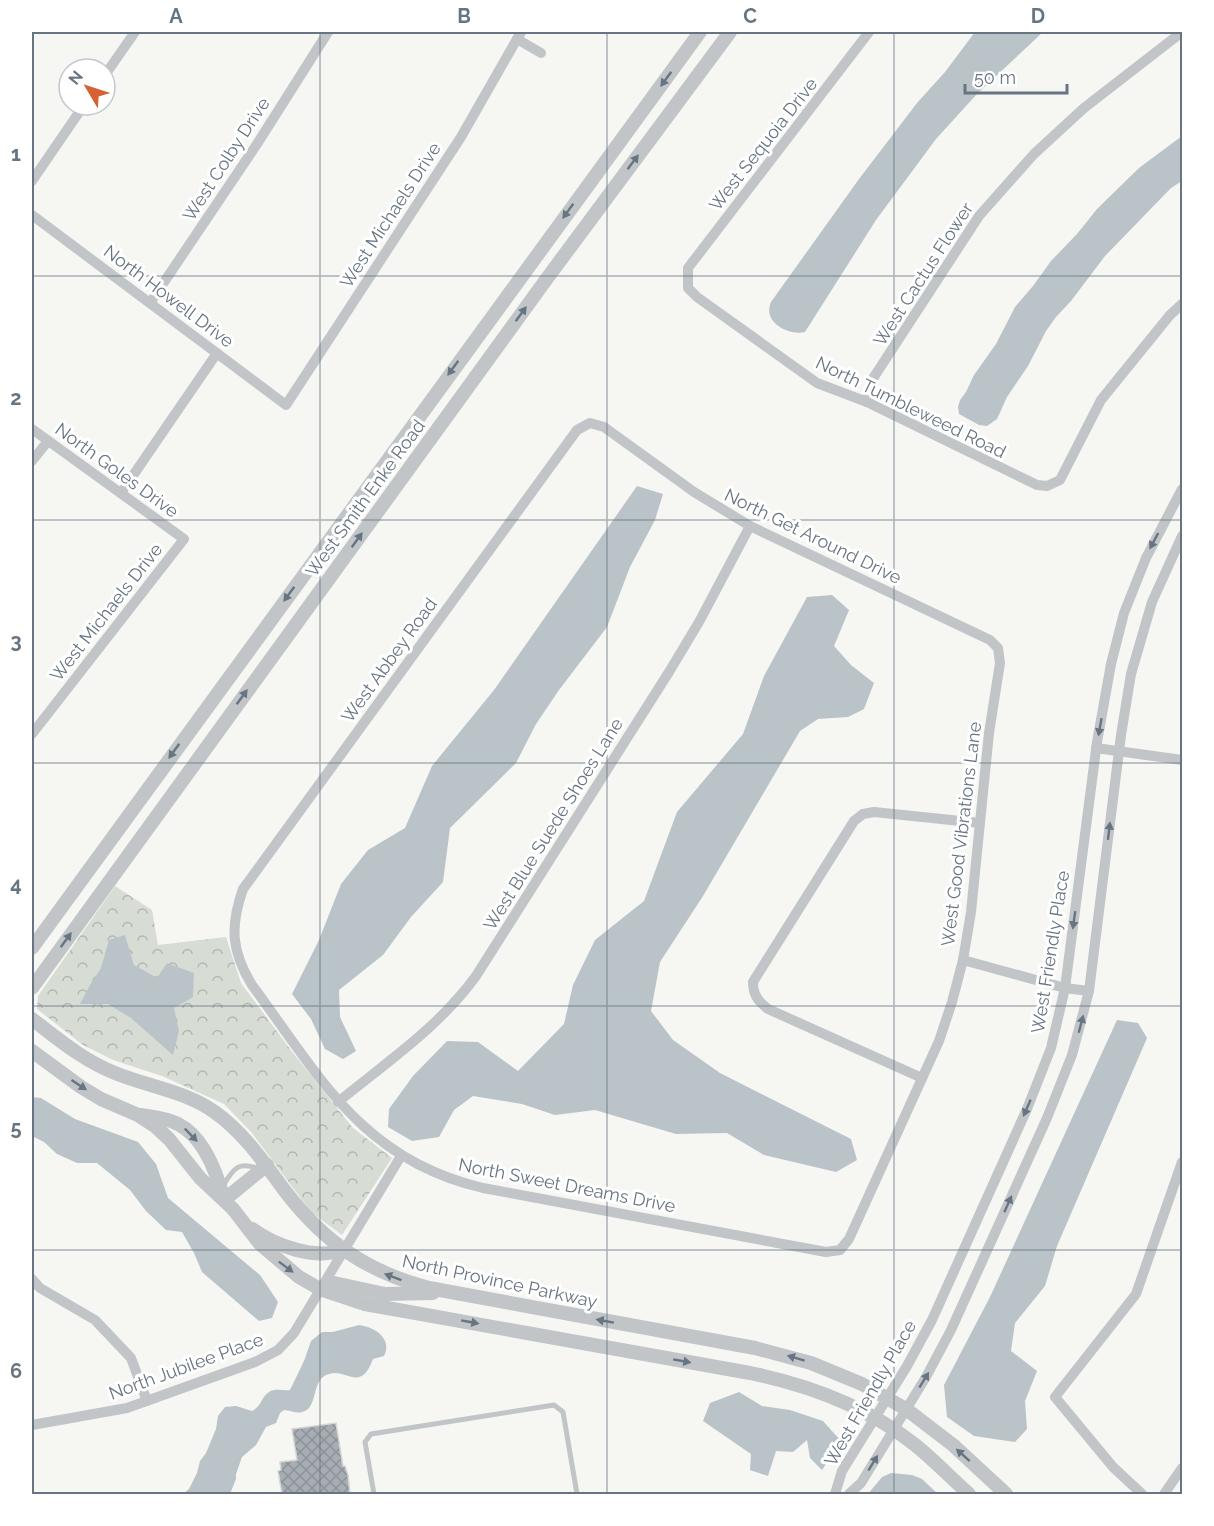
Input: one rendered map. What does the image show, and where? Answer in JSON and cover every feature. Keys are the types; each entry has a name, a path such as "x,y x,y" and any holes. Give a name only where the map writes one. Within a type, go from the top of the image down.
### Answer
{"street":[{"path":"117,57 133,32"},
{"name":"West Colby Drive","path":"150,303 257,144 328,32"},
{"name":"West Smith Enke Road","path":"32,948 700,32"},
{"name":"West Smith Enke Road","path":"32,988 548,277 730,32"},
{"name":"West Sequoia Drive","path":"688,278 688,267 869,32"},
{"name":"West Cactus Flower","path":"867,402 872,380 979,216 1034,154 1084,108 1182,32"},
{"name":"West Michaels Drive","path":"286,405 461,137 519,35 541,53"},
{"path":"32,181 76,117"},
{"name":"North Howell Drive","path":"32,215 286,405"},
{"name":"North Tumbleweed Road","path":"688,278 688,288 697,297 817,383 867,402 1037,486 1047,486 1060,480 1101,400 1170,315 1182,304"},
{"path":"121,493 217,353"},
{"name":"North Get Around Drive","path":"590,423 604,427 694,492 750,526 990,640 998,648"},
{"name":"West Abbey Road","path":"234,927 243,889 254,873 577,430 590,423"},
{"name":"North Goles Drive","path":"32,429 184,539"},
{"path":"32,461 48,441"},
{"name":"West Friendly Place","path":"835,1494 842,1471 888,1398 932,1320 1027,1109 1051,1048 1065,988 1096,748 1111,664 1124,613 1146,558 1182,489"},
{"name":"West Blue Suede Shoes Lane","path":"338,1102 439,1020 459,1000 675,662 750,526"},
{"name":"West Friendly Place","path":"849,1494 861,1483 951,1330 1047,1118 1072,1055 1089,991 1118,752 1131,674 1152,602 1182,536"},
{"name":"West Michaels Drive","path":"32,734 184,539"},
{"name":"West Good Vibrations Lane","path":"840,1250 849,1239 922,1078 952,1002 963,960 971,912 992,710 1000,663 998,648"},
{"path":"1096,748 1182,760"},
{"path":"922,1078 768,1008 753,993 753,982 854,821 863,814 874,812 980,823"},
{"name":"North Sweet Dreams Drive","path":"234,927 241,968 252,985 338,1102 381,1143 401,1156 456,1182 483,1188 826,1252 840,1250"},
{"path":"963,960 1065,988 1089,991"},
{"name":"North Province Parkway","path":"32,1019 96,1065 131,1080 176,1092 215,1112 245,1139 264,1167 298,1208 343,1250 385,1274 406,1282 450,1292 784,1354 836,1372 906,1409 953,1445 1006,1494"},
{"path":"32,1052 81,1087 101,1099 138,1115 155,1126 200,1179 223,1195"},
{"path":"138,1115 171,1121 193,1136 209,1158 223,1195 260,1244 299,1277 320,1289 364,1304 776,1378 828,1395 875,1418 914,1444 969,1494"},
{"name":"North Jubilee Place","path":"32,1425 127,1408 255,1362 278,1350 294,1333 401,1156"},
{"path":"1142,1494 1113,1467 1055,1397 1136,1294 1182,1162"},
{"path":"223,1195 264,1167"},
{"path":"243,1222 259,1234 291,1247 323,1254 343,1250"},
{"path":"32,1279 40,1288 95,1320 131,1358 147,1401"},
{"path":"320,1289 334,1283 385,1294 450,1292"},
{"path":"1164,1494 1182,1468"}],"lane":[{"path":"374,1494 365,1442 371,1434 554,1405 563,1412 577,1494"}],"green space":[{"path":"115,886 152,910 158,945 226,937 241,983 293,1053 353,1128 392,1158 342,1235 311,1212 252,1133 224,1104 162,1076 113,1060 83,1045 37,1009 38,996"}],"shaded area":[{"path":"975,32 1043,32 977,94 936,139 876,220 805,332 784,330 770,316 771,302 859,179"},
{"path":"1182,136 1182,181 1171,188 1105,256 1056,317 1007,397 997,419 987,426 979,425 959,414 960,400 974,375 996,344 1015,307 1051,261 1097,209 1139,168"},
{"path":"637,486 663,494 655,520 630,567 607,627 536,724 516,763 450,828 443,882 411,917 383,955 339,990 340,1017 356,1051 343,1059 325,1049 311,1019 292,994 319,940 341,884 368,850 405,828 432,766 494,690"},
{"path":"832,595 849,610 834,646 851,665 874,683 864,709 848,717 818,719 800,731 703,896 660,962 651,1011 673,1040 720,1073 851,1139 857,1160 836,1172 764,1155 727,1133 676,1134 595,1110 555,1115 522,1104 473,1096 454,1110 439,1137 412,1141 388,1127 389,1109 413,1076 447,1041 478,1042 518,1071 564,1024 573,985 595,940 644,901 677,812 743,734 764,676 807,597"},
{"path":"125,935 134,965 157,978 167,963 194,973 193,997 174,1008 179,1031 173,1055 131,1018 108,1004 80,1004 101,968 109,940"},
{"path":"1117,1020 1138,1023 1147,1038 1057,1246 1045,1286 1015,1323 1011,1351 1037,1371 1025,1401 1027,1429 1015,1442 974,1436 947,1417 944,1385 990,1297"},
{"path":"32,1097 41,1098 75,1119 138,1142 156,1164 168,1198 260,1275 278,1302 272,1318 259,1321 202,1272 182,1232 166,1230 146,1211 130,1190 97,1163 77,1163 57,1154 44,1142 32,1136"},
{"path":"359,1325 380,1334 386,1344 384,1356 373,1359 362,1376 351,1377 331,1373 323,1377 307,1410 298,1413 284,1410 280,1413 276,1423 266,1427 256,1445 242,1457 230,1494 183,1494 189,1489 197,1473 200,1461 216,1429 218,1416 225,1407 236,1406 252,1411 258,1407 269,1392 290,1390 311,1341 322,1332 333,1332"},
{"path":"739,1392 762,1406 790,1410 823,1421 841,1441 822,1470 810,1458 807,1440 793,1452 776,1451 768,1476 750,1470 751,1454 703,1421 710,1403"},
{"path":"891,1473 912,1475 922,1479 938,1494 868,1494 882,1477"}],"building":[{"path":"336,1423 350,1494 282,1494 278,1471 281,1470 280,1462 297,1460 292,1429"}]}
